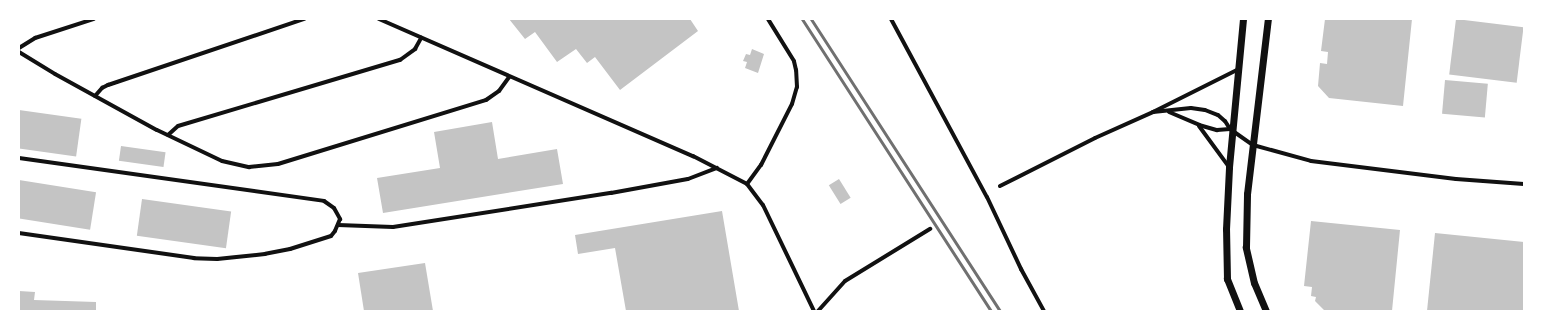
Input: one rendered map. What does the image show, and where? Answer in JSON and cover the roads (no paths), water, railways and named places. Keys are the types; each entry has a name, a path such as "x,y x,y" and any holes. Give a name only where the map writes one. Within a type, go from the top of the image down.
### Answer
{"street":[{"path":"19,48 36,38 94,19"},
{"path":"95,96 102,88 108,85 304,19"},
{"path":"379,19 717,168 747,184 763,206 814,311"},
{"path":"747,184 761,165 792,104 797,87 794,61 768,19"},
{"path":"891,19 987,197 1021,269 1044,311"},
{"path":"1240,311 1227,279 1226,229 1229,167 1243,19"},
{"path":"1266,311 1254,283 1246,247 1247,194 1268,19"},
{"path":"168,135 178,126 400,60 415,49 421,38"},
{"path":"19,52 95,96 168,135 231,164 249,167 269,166 486,100 499,91 509,77"},
{"path":"1000,186 1238,69"},
{"path":"1153,112 1190,108 1205,110 1218,115 1232,130 1253,145 1311,161 1456,179 1524,184"},
{"path":"1168,111 1199,125 1217,130 1232,130"},
{"path":"1199,125 1229,167"},
{"path":"19,158 324,201 330,204 338,213 340,219 331,236 290,250 259,255 217,258 194,258 19,233"},
{"path":"338,225 393,227 688,179 717,168"},
{"path":"818,311 845,281 930,229"}],"railway":[{"path":"802,19 991,311"},
{"path":"811,19 1000,311"}]}
